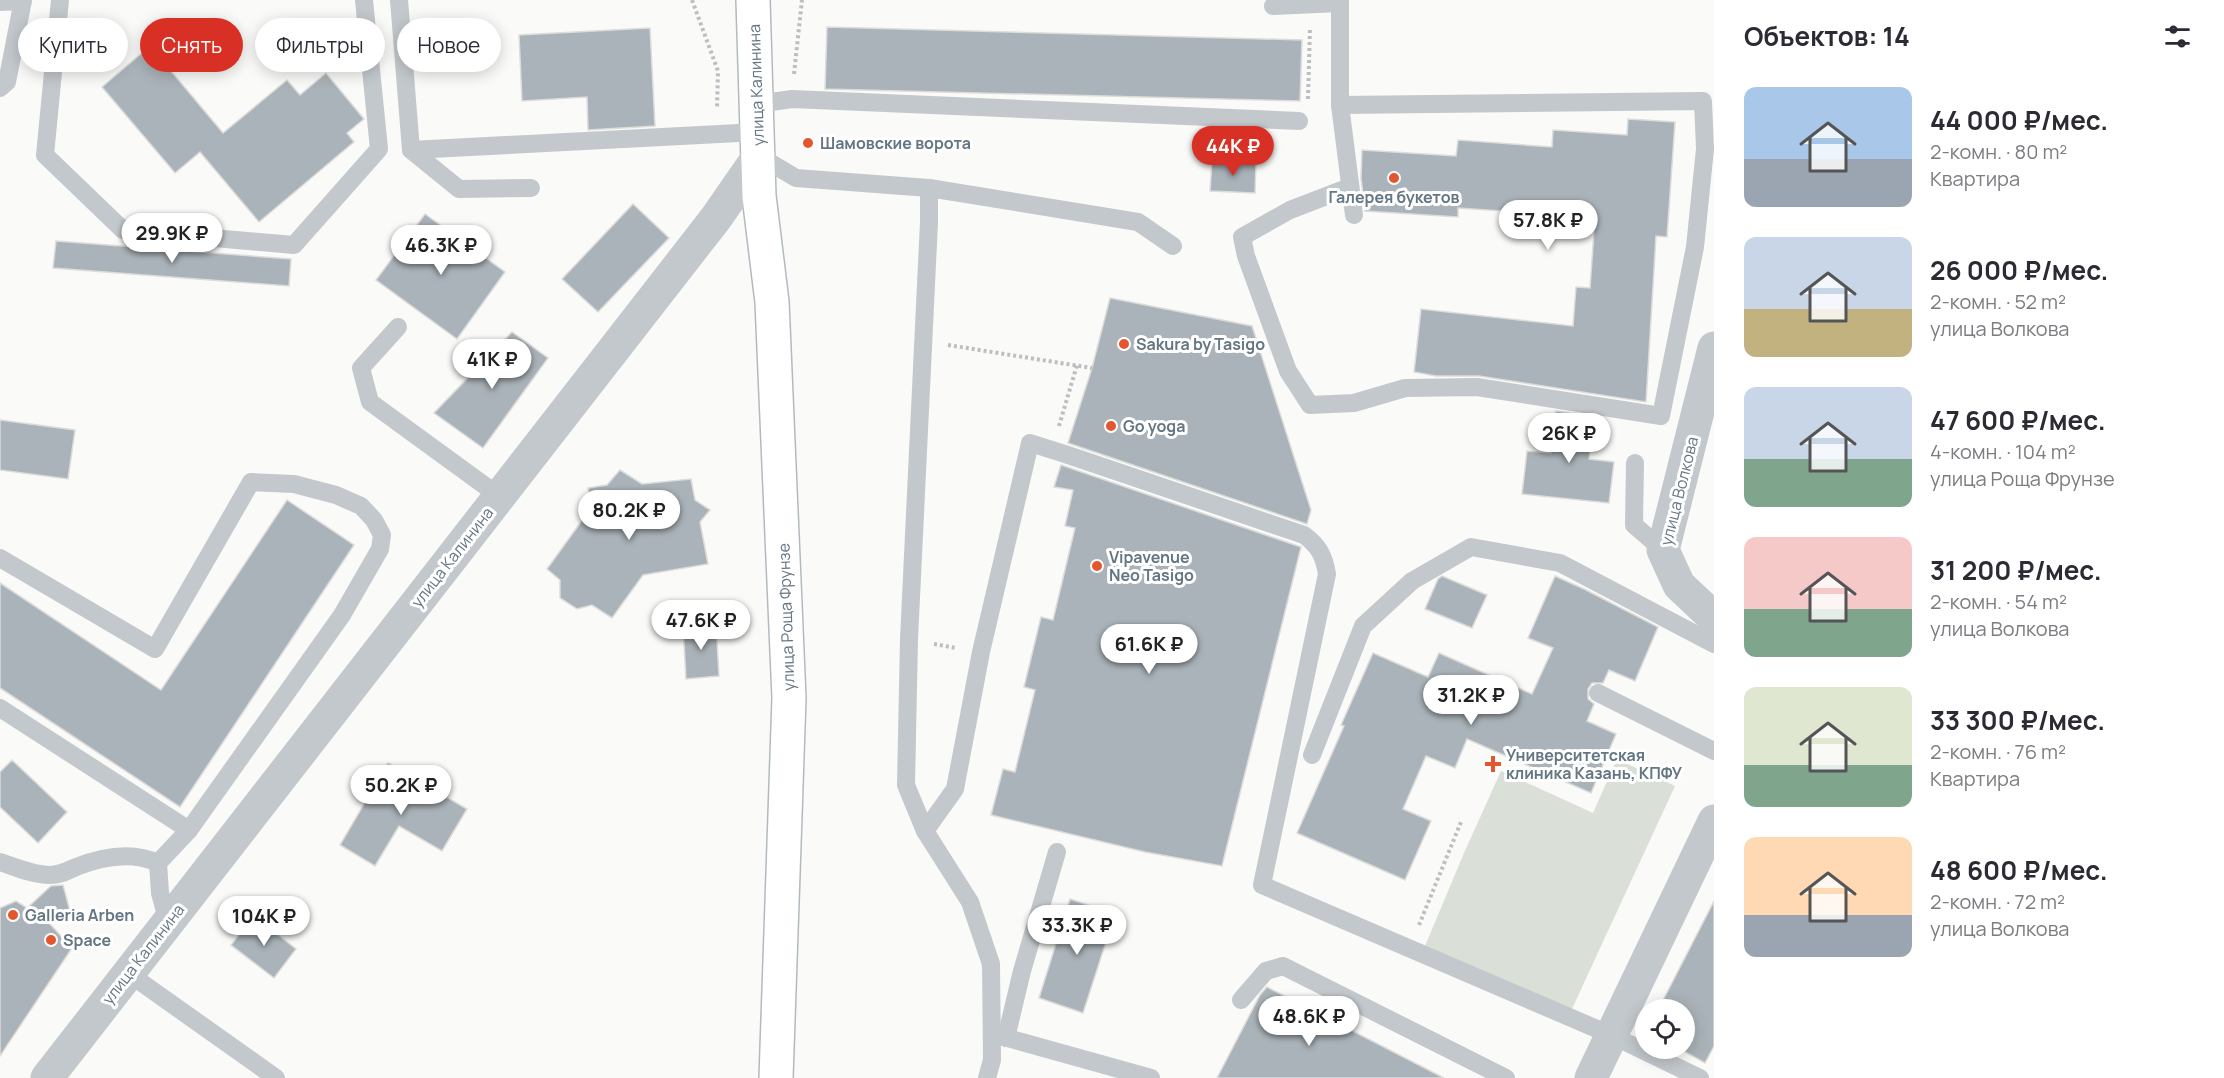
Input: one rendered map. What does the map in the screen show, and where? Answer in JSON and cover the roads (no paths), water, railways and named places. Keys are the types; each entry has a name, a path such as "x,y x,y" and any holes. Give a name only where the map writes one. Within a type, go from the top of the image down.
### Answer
{"main road":[{"name":"улица Калинина","path":"753,0 758,130"},
{"name":"улица Роща Фрунзе","path":"758,130 759,196 772,302 789,698 776,1078"}],"street":[{"name":"улица Калинина","path":"46,1078 716,218 758,130"},
{"name":"улица Волкова","path":"1714,355 1663,550 1679,585 1714,618"},
{"path":"1591,1078 1711,838"}],"lane":[{"path":"60,0 45,155 123,230 294,245 380,149 364,0"},
{"path":"399,0 411,150 459,189 531,188"},
{"path":"0,2 23,1 7,82 0,88"},
{"path":"1273,6 1340,2 1340,105 1354,215"},
{"path":"411,150 758,130 792,99 1299,121"},
{"path":"1340,105 1703,101 1705,149 1695,247 1661,416 1477,387 1405,388 1354,403 1310,405 1288,371 1246,256 1242,237 1290,210 1350,187"},
{"path":"758,130 796,178 929,188 1138,222 1173,246"},
{"path":"929,188 909,639 906,785 925,831 970,902 991,964 999,1036"},
{"path":"398,327 361,368 370,402 499,496"},
{"path":"925,831 955,789 981,652 1030,443 1304,536 1315,543 1324,556 1327,574 1262,885 1611,1035 1700,1078"},
{"path":"1635,463 1634,525 1663,550"},
{"path":"0,558 155,649 251,482 294,484 336,495 361,506 374,520 382,535 380,549 342,615 189,830 158,863 160,892 168,922"},
{"path":"1312,755 1363,626 1412,581 1471,547 1560,563 1714,644"},
{"path":"1598,693 1714,751"},
{"path":"0,708 189,830"},
{"path":"987,1078 1057,852"},
{"path":"0,862 49,875 115,857 144,858 158,863"},
{"path":"1241,1000 1266,970 1283,966 1506,1078"},
{"path":"128,973 276,1078"},
{"path":"999,1036 1151,1078"}],"place":[{"name":"Шамовские ворота","path":"808,143"},
{"name":"Галерея букетов","path":"1394,178"},
{"name":"Sakura by Tasigo","path":"1124,344"},
{"name":"Go yoga","path":"1111,426"},
{"name":"Vipavenue Neo Tasigo","path":"1097,566"},
{"name":"Университетская клиника Казань, КПФУ","path":"1493,764"},
{"name":"Galleria Arben","path":"13,915"},
{"name":"Space","path":"51,940"}]}
